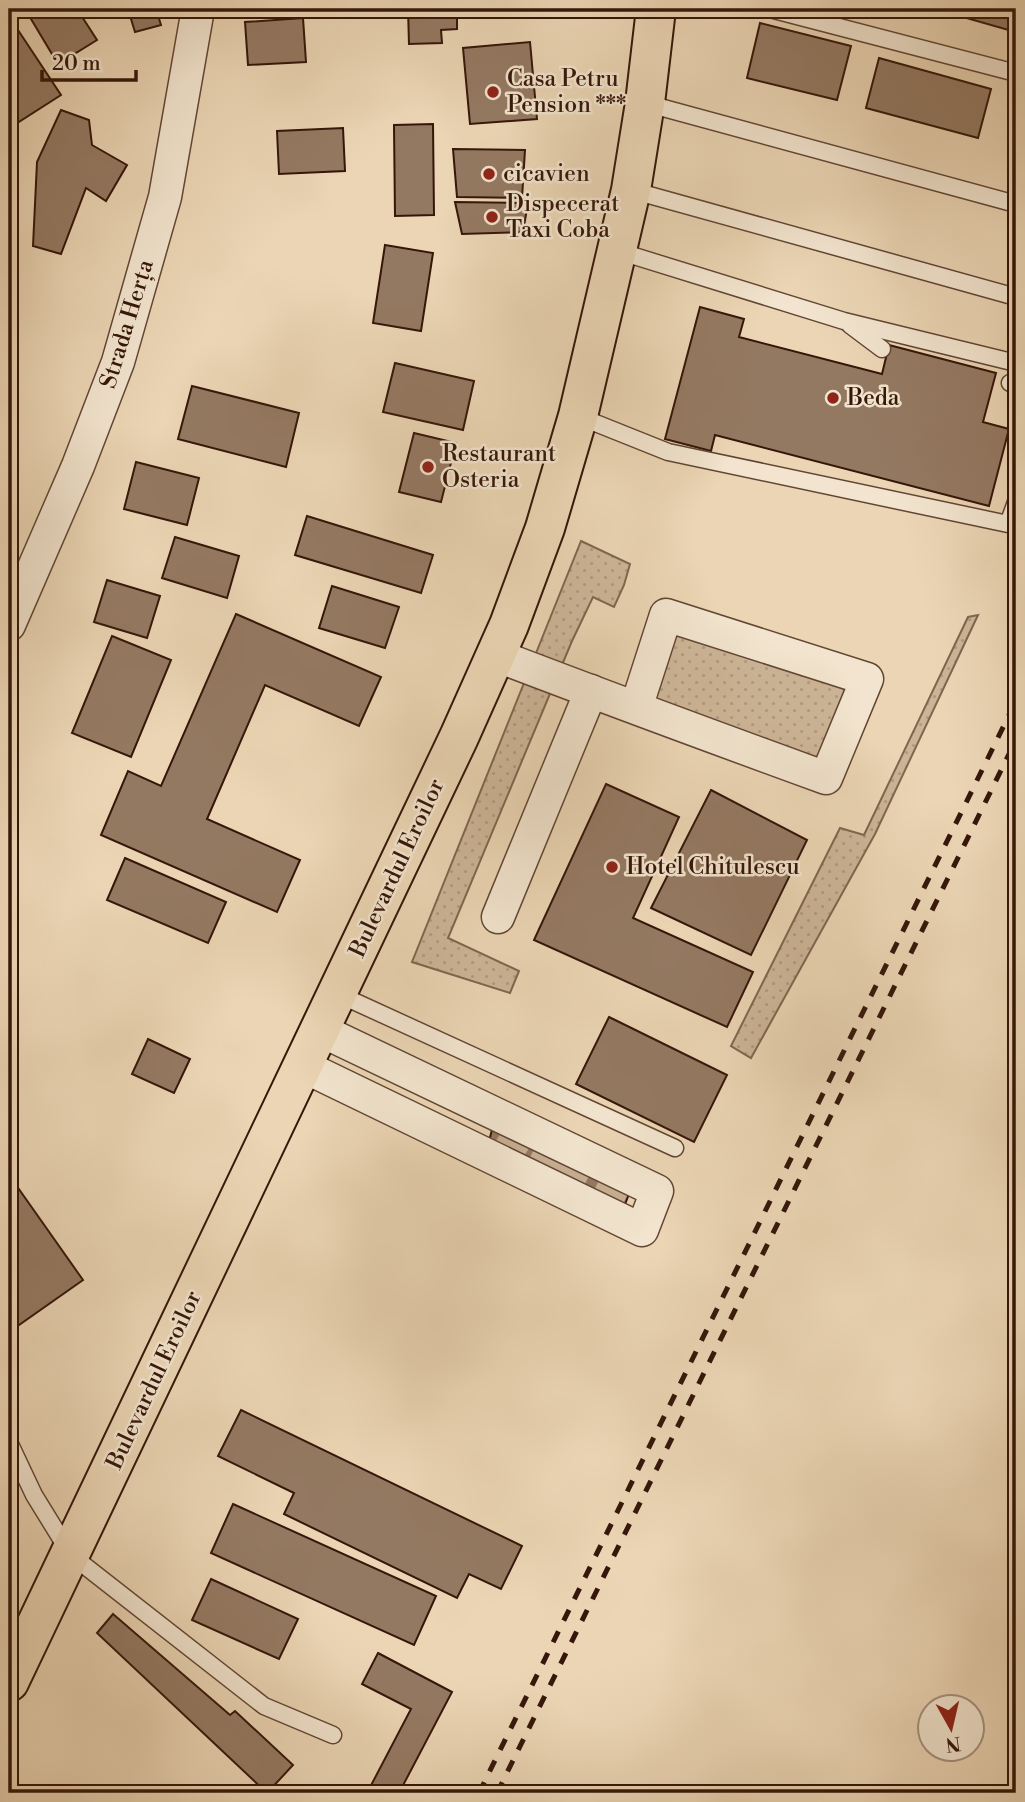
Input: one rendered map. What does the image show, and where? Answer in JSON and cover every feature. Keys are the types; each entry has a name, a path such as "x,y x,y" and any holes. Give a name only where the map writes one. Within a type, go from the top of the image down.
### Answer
{"main road":[{"name":"Bulevardul Eroilor","path":"9,1682 459,737 545,528 578,416 618,251 645,103 656,9"}],"street":[{"name":"Strada Herța","path":"9,625 78,466 118,362 165,197 198,9"},
{"path":"495,655 636,708 826,778 867,679 666,615 636,708"},
{"path":"498,916 591,691"},
{"path":"303,1066 642,1230 657,1191 320,1031"}],"lane":[{"path":"770,9 1016,73"},
{"path":"645,103 1016,204"},
{"path":"631,190 1016,297"},
{"path":"618,251 844,321 1016,363"},
{"path":"844,321 882,349"},
{"path":"578,416 668,452 1008,524 1016,502"},
{"path":"338,994 675,1148"},
{"path":"9,1441 34,1495 71,1555 264,1706 333,1735"}],"shaded area":[{"path":"581,541 630,564 624,585 614,607 593,597 572,641 448,938 519,971 510,993 412,962"},
{"path":"978,615 875,834 751,1058 731,1046 840,828 864,835 968,617"},
{"path":"677,629 849,689 818,760 651,698"}],"building":[{"path":"25,9 77,9 97,40 58,64"},
{"path":"128,9 156,9 161,25 135,32"},
{"path":"408,9 482,9 482,13 457,13 457,29 441,30 442,43 409,44"},
{"path":"935,9 1016,9 1016,13 1012,31"},
{"path":"303,18 306,62 248,65 245,22"},
{"path":"760,23 851,46 837,100 747,78"},
{"path":"16,27 61,95 14,125 9,116 9,32"},
{"path":"530,42 537,119 470,124 463,48"},
{"path":"879,58 991,89 978,138 866,108"},
{"path":"61,110 89,120 92,145 127,165 106,201 86,188 61,254 33,246 37,162"},
{"path":"433,124 434,215 395,216 394,125"},
{"path":"343,128 345,171 279,174 277,131"},
{"name":"cicavien","path":"453,149 525,150 522,198 457,197"},
{"name":"Dispecerat Taxi Coba","path":"455,202 528,203 523,232 462,234"},
{"path":"385,245 433,253 421,331 373,323"},
{"name":"Beda","path":"700,307 744,319 739,337 882,374 889,345 996,373 983,422 1009,429 989,506 715,435 711,451 665,439"},
{"path":"395,363 474,381 463,430 383,412"},
{"path":"192,386 299,413 286,467 178,439"},
{"name":"Restaurant Osteria","path":"414,433 456,443 441,502 399,492"},
{"path":"136,462 199,478 187,525 124,509"},
{"path":"307,516 433,555 421,593 295,555"},
{"path":"175,537 239,556 227,598 162,578"},
{"path":"107,580 160,596 147,638 94,622"},
{"path":"332,586 399,607 385,648 319,628"},
{"path":"236,614 381,677 359,726 265,685 207,819 300,860 277,912 101,835 128,771 161,786"},
{"path":"112,636 171,660 131,757 72,733"},
{"name":"Hotel Chitulescu","path":"606,784 679,817 633,918 753,972 727,1027 534,940"},
{"path":"711,790 807,840 751,955 651,908"},
{"path":"125,858 226,902 208,943 107,900"},
{"path":"609,1017 727,1075 694,1142 576,1084"},
{"path":"148,1039 190,1059 174,1093 132,1074"},
{"path":"494,1122 632,1186 624,1207 488,1145"},
{"path":"9,1175 83,1280 9,1332"},
{"path":"241,1410 522,1546 501,1589 469,1574 457,1598 284,1514 294,1493 218,1456"},
{"path":"233,1504 436,1596 414,1645 211,1553"},
{"path":"211,1579 298,1619 279,1659 192,1620"},
{"path":"113,1614 230,1715 235,1711 293,1765 267,1793 97,1633"},
{"path":"378,1653 452,1692 399,1793 367,1793 411,1709 362,1684"}],"tunnel":[{"path":"502,1162 523,1127"},
{"path":"537,1179 555,1143"},
{"path":"563,1191 582,1155"},
{"path":"602,1210 620,1174"}],"railway":[{"path":"479,1793 1016,701"},
{"path":"497,1793 1016,740"}],"place":[{"name":"Casa Petru Pension ***","path":"493,92"},
{"name":"cicavien","path":"489,174"},
{"name":"Dispecerat Taxi Coba","path":"492,217"},
{"name":"Beda","path":"833,398"},
{"name":"Restaurant Osteria","path":"428,467"},
{"name":"Hotel Chitulescu","path":"612,867"}]}
